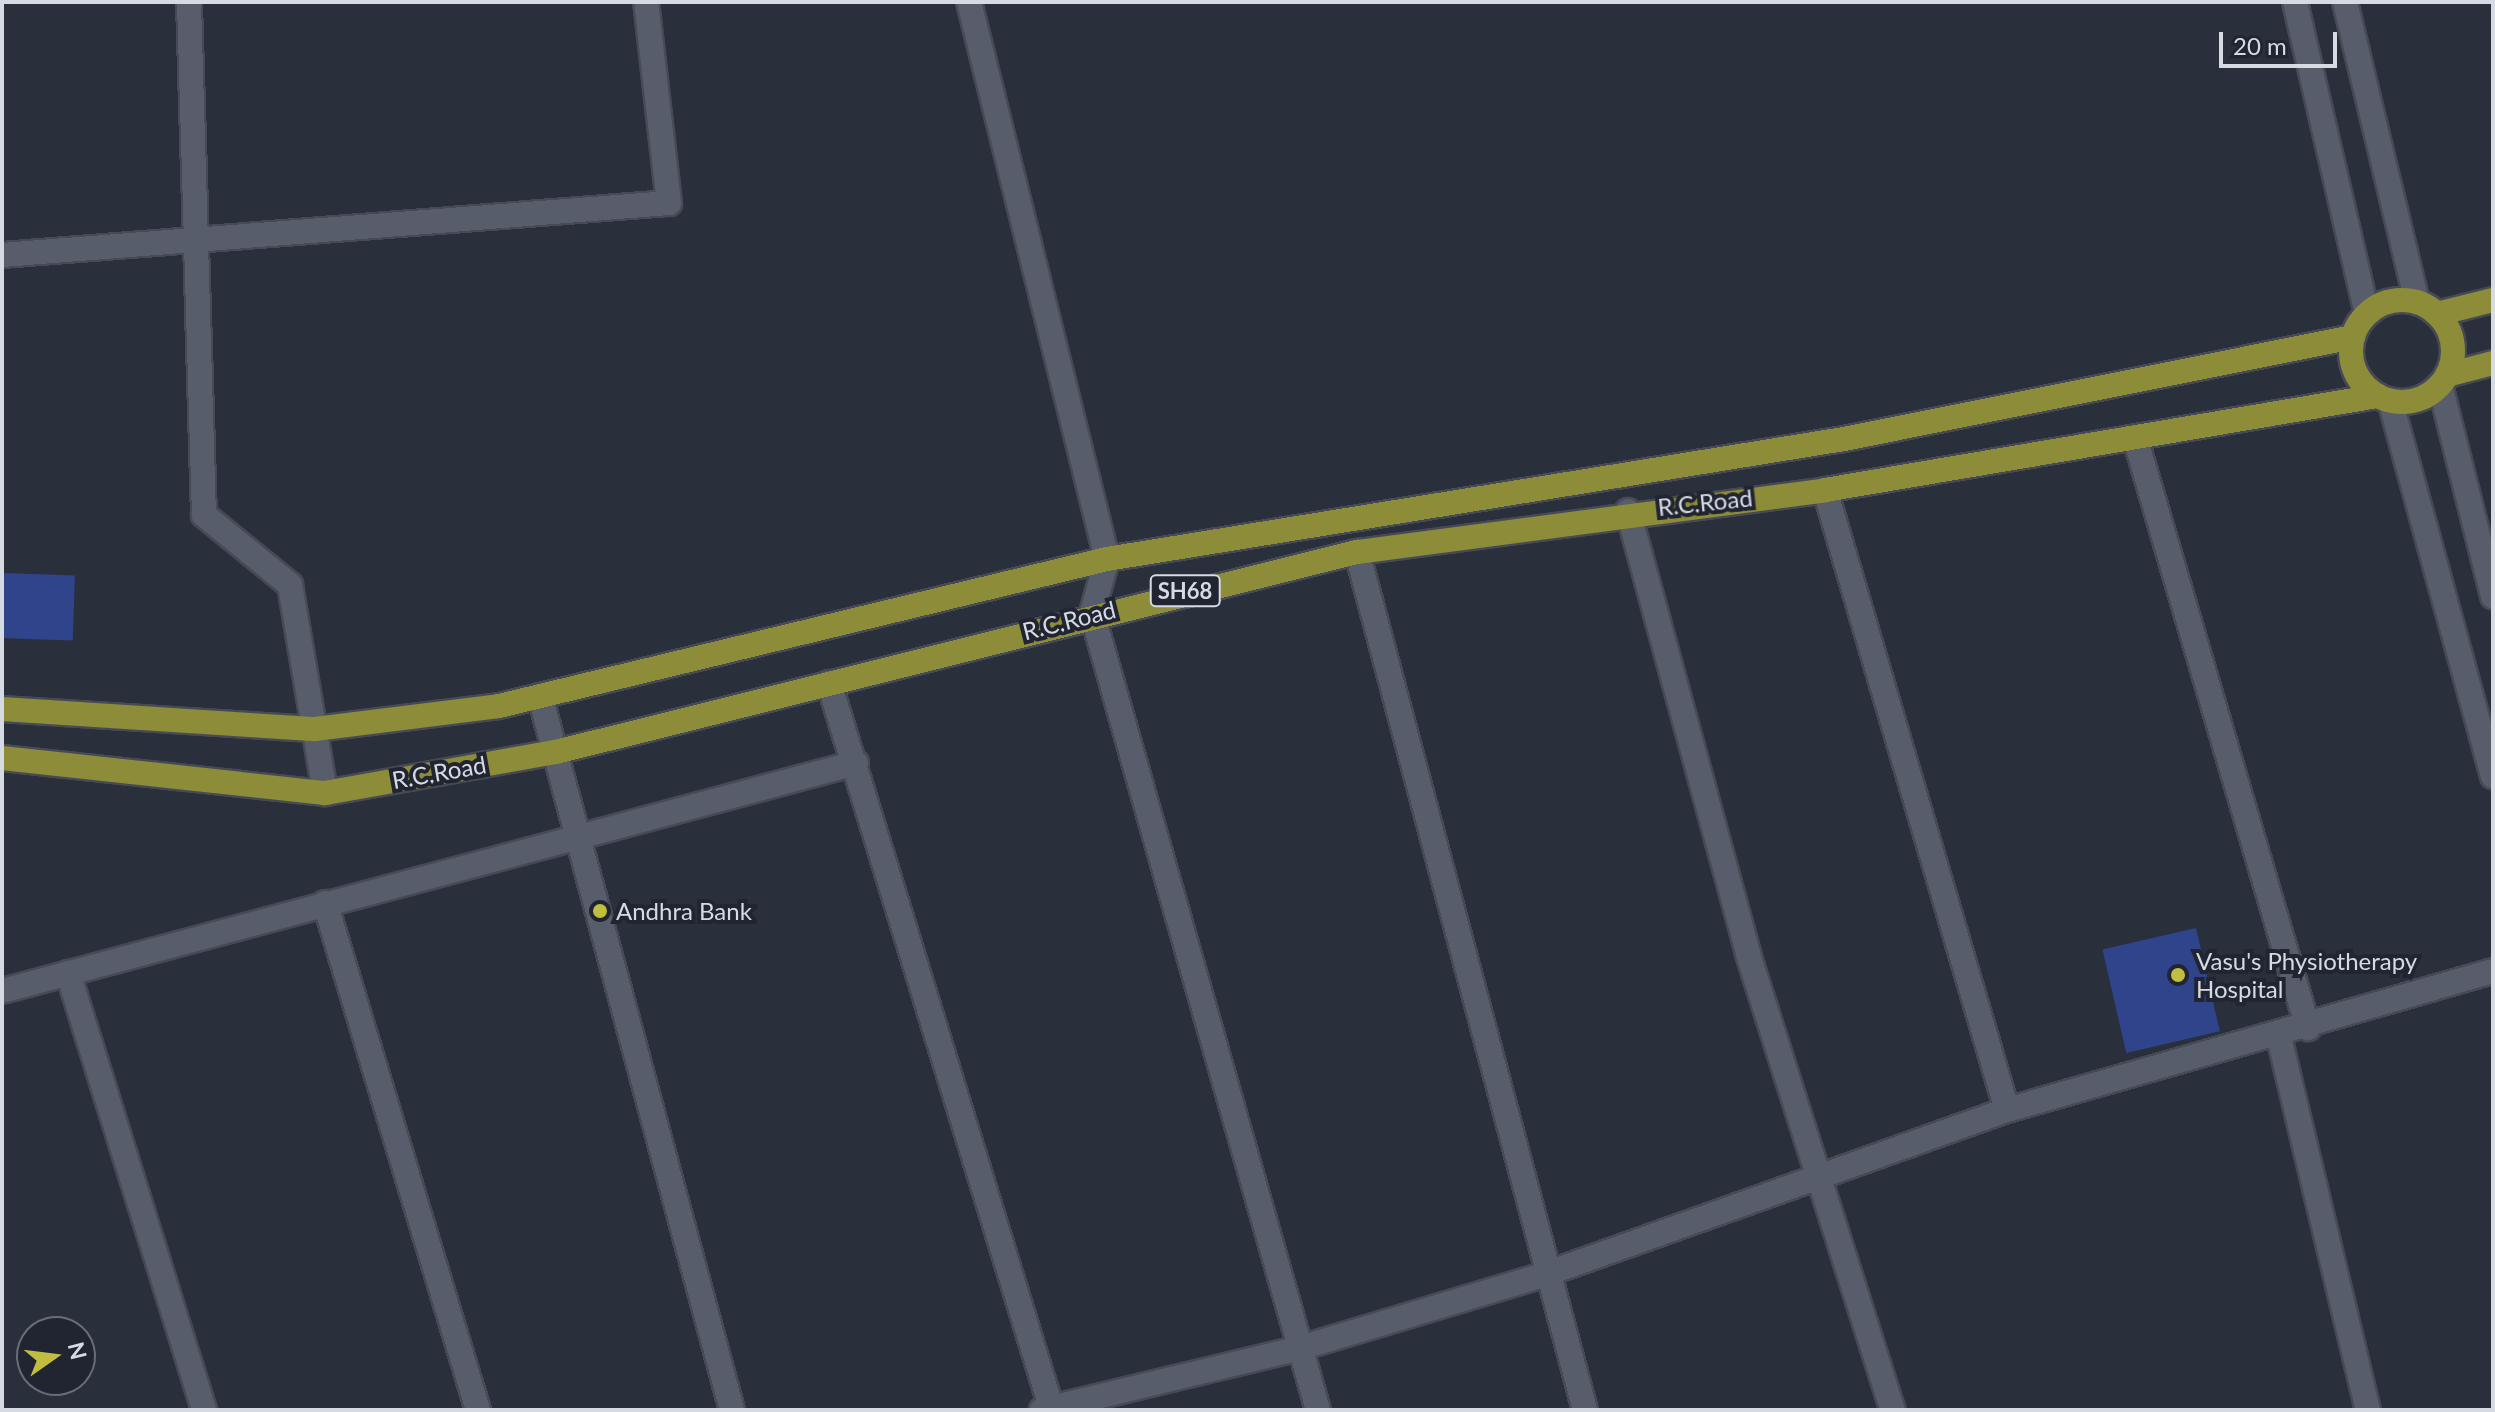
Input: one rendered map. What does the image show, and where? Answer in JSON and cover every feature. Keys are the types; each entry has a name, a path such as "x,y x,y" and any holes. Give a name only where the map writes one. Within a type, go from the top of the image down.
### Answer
{"main road":[{"path":"2384,398 2353,364 2353,337 2367,313 2390,300 2427,308 2493,300"},
{"path":"2427,308 2452,337 2443,380"},
{"name":"R.C.Road","path":"2,709 315,729 540,696 1107,559 1844,439 2353,337"},
{"path":"2443,380 2493,363"},
{"name":"SH68","path":"2384,398 2417,400 2443,380"},
{"name":"R.C.Road","path":"2,758 325,793 556,752 1092,613 1357,552 1628,511 1825,490 2384,398"}],"street":[{"path":"189,2 204,515 290,585 325,793"},
{"path":"2,255 196,243 669,203 646,2"},
{"path":"969,2 1107,559 1092,613 1318,1410"},
{"path":"2295,2 2367,313"},
{"path":"2345,2 2427,308"},
{"path":"2443,380 2493,593"},
{"path":"2384,398 2493,776"},
{"path":"2136,441 2308,1028"},
{"path":"1825,490 2007,1110"},
{"path":"1628,511 1748,954 1893,1410"},
{"path":"1357,552 1546,1274 1585,1410"},
{"path":"829,683 856,763 1049,1409 1300,1348 1546,1274 1821,1180 2007,1110 2279,1037 2493,971"},
{"path":"540,696 732,1410"},
{"path":"2,991 325,903 578,842 856,763"},
{"path":"325,903 478,1410"},
{"path":"68,973 204,1410"},
{"path":"2279,1037 2368,1410"}],"building":[{"path":"2,573 75,576 73,641 2,638"},
{"path":"2196,928 2220,1031 2126,1053 2102,950"}],"place":[{"name":"Andhra Bank","path":"600,911"},
{"name":"Vasu's Physiotherapy Hospital","path":"2178,975"}]}
